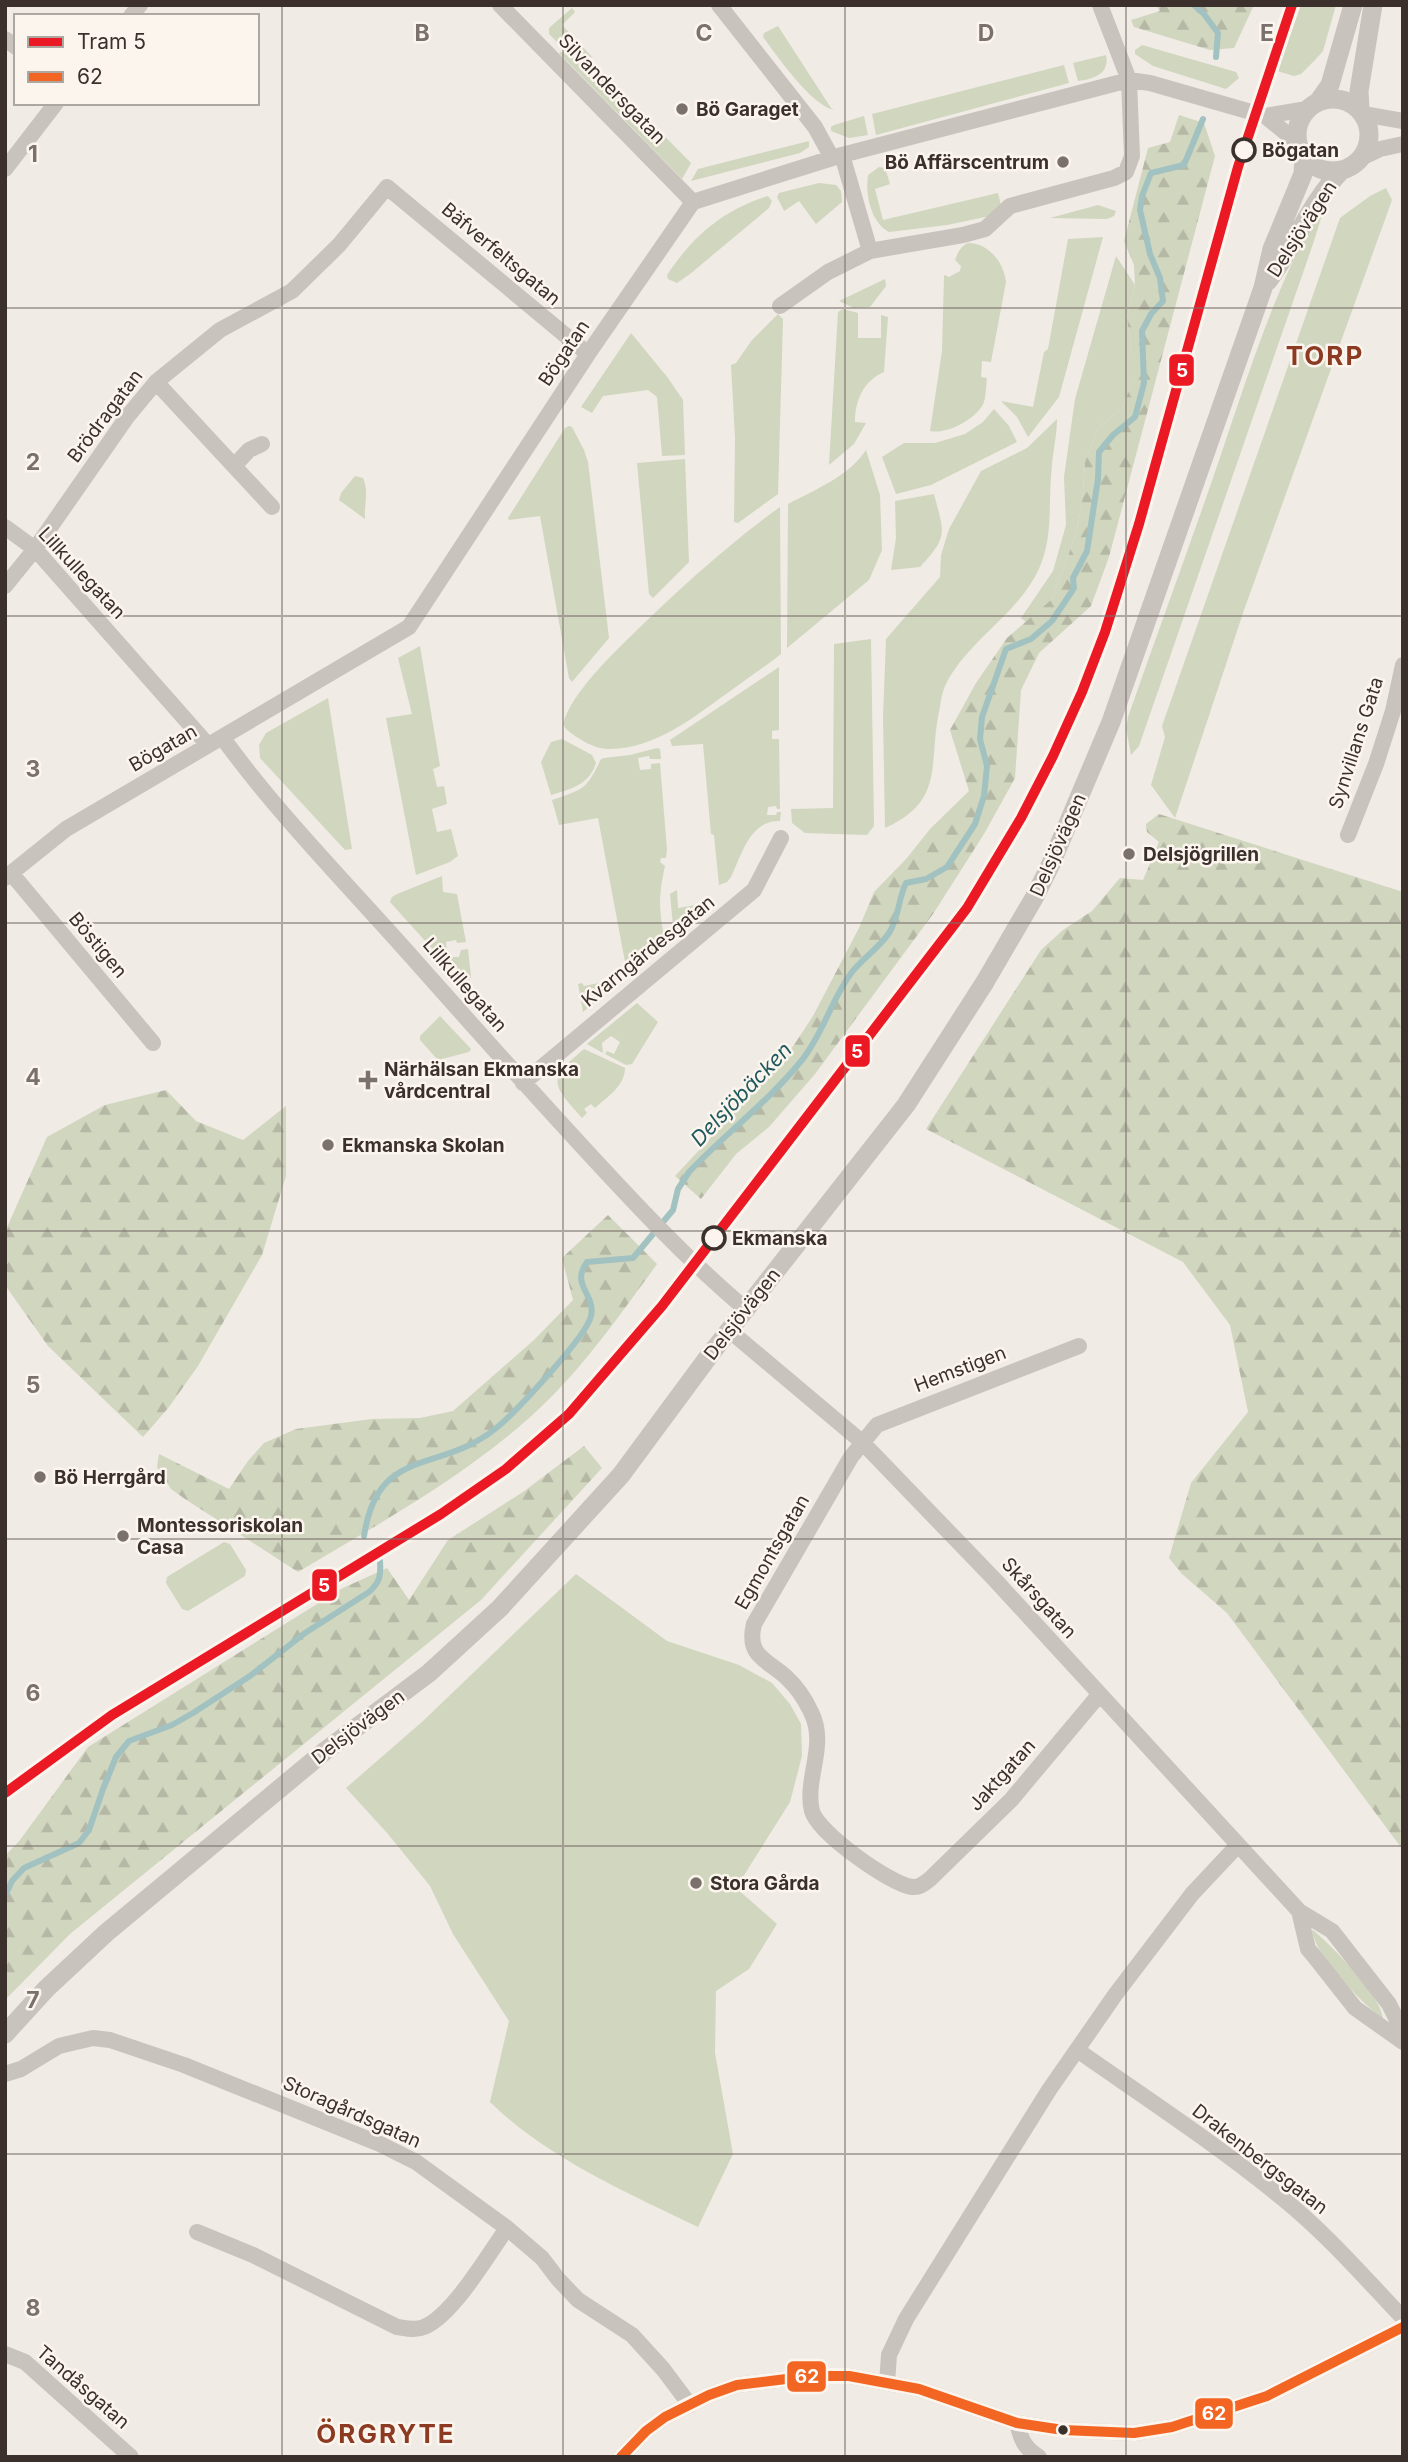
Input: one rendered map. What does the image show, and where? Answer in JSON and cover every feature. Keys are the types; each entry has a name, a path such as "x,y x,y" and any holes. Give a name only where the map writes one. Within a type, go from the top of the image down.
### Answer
{"street":[{"name":"Silvandersgatan","path":"500,5 693,201"},
{"path":"719,5 837,156 870,251"},
{"path":"780,306 828,272 870,251 985,229 1010,206 1123,174 1129,168 1132,156 1129,80 1100,5"},
{"path":"1300,149 1298,125 1330,85 1353,5"},
{"path":"693,201 837,156 1129,80 1150,83 1265,116 1319,169 1341,171 1350,168 1361,158 1367,150 1370,135 1361,112 1359,91 1373,5"},
{"path":"1265,116 1313,106 1331,99 1342,100 1361,112 1403,121"},
{"path":"5,169 54,105"},
{"path":"1361,158 1380,149 1403,144"},
{"name":"Delsjövägen","path":"5,2034 46,1989 106,1933 315,1758 429,1673 481,1627 621,1475 906,1105 985,982 1034,898 1051,866 1111,722 1264,288 1272,249 1303,174 1300,149"},
{"name":"Delsjövägen","path":"1264,288 1287,256 1315,202 1341,171"},
{"name":"Bäfverfeltsgatan","path":"387,187 588,354"},
{"name":"Brödragatan","path":"5,586 35,550 127,417 156,382 220,330 292,291 339,245 387,187"},
{"name":"Bögatan","path":"8,876 66,829 409,627 588,354 693,201"},
{"path":"156,382 272,507"},
{"path":"234,466 249,450 262,444"},
{"name":"Lillkullegatan","path":"5,527 35,550 215,741 244,767 523,1083 633,1202 704,1273 747,1310"},
{"name":"Synvillans Gata","path":"1348,835 1376,764 1403,665"},
{"name":"Kvarngärdesgatan","path":"523,1083 754,890 781,838"},
{"name":"Böstigen","path":"8,876 153,1043"},
{"name":"Skårsgatan","path":"730,1331 862,1442 996,1581 1299,1911 1332,1931 1389,2004 1403,2032"},
{"name":"Hemstigen","path":"862,1442 884,1421 1079,1346"},
{"name":"Egmontsgatan","path":"862,1442 844,1468 754,1624 751,1643 762,1659 799,1690 812,1713 818,1742 811,1798 816,1822 829,1836 895,1881 913,1887 922,1886 930,1879"},
{"name":"Jaktgatan","path":"930,1879 1011,1800 1099,1695"},
{"path":"887,2383 889,2355 906,2319 1077,2050 1144,1954 1192,1894 1238,1845"},
{"name":"Skårsgatan","path":"1299,1911 1308,1949 1355,2008 1403,2042"},
{"name":"Storagårdsgatan","path":"5,2074 21,2069 59,2046 76,2041 93,2039 123,2044 220,2079 380,2144 416,2162 507,2228 542,2258 578,2301 632,2334 661,2366 690,2405"},
{"name":"Drakenbergsgatan","path":"1077,2050 1194,2131 1283,2198 1345,2256 1403,2318"},
{"path":"197,2232 253,2255 397,2326 410,2329 422,2328 442,2316 507,2228"},
{"path":"621,2457 646,2431 665,2417 737,2385 771,2379 849,2376 919,2389 1017,2423 1063,2430 1111,2434 1172,2427 1267,2396 1403,2327"},
{"name":"Tandåsgatan","path":"5,2354 25,2362 131,2457"},
{"path":"1017,2423 1021,2440 1027,2449 1039,2457"}],"green space":[{"path":"1156,5 1254,5 1234,48 1210,50 1134,27 1131,20 1160,11"},
{"path":"1301,5 1336,5 1323,51 1301,74 1294,76 1277,71"},
{"path":"572,8 575,12 562,25 593,58 558,43 549,34 549,28"},
{"path":"778,26 834,110 825,106 805,90 763,37 764,33"},
{"path":"1142,45 1236,72 1239,78 1226,89 1153,66 1135,54 1135,50"},
{"path":"559,53 597,68 691,163 682,179"},
{"path":"1106,55 1106,67 1100,74 1078,81 1073,63"},
{"path":"1064,65 1069,83 876,135 872,114"},
{"path":"1179,115 1204,123 1215,156 1109,557 1091,606 1039,653 1021,690 1015,778 984,834 933,914 815,1074 769,1127 736,1154 701,1199 675,1176 794,1045 813,1016 859,928 874,892 930,829 969,791 950,730 976,683 1007,638 1052,599 1076,534 1082,504 1085,462 1098,428 1122,408 1132,382 1132,355 1127,318 1135,285 1134,265 1124,241 1148,148 1170,142"},
{"path":"864,116 868,135 849,138 831,131 834,125"},
{"path":"809,141 809,147 800,153 691,181 698,169"},
{"path":"879,167 885,168 890,184 875,189 883,220 998,193 1001,205 990,216 947,225 889,232 874,215 867,191 868,175"},
{"path":"819,183 836,185 841,191 842,202 816,224 799,201 784,211 777,197 779,193"},
{"path":"1386,188 1392,200 1244,610 1175,818 1151,785 1165,737 1162,726 1340,218"},
{"path":"768,196 772,201 769,208 690,274 677,283 668,279 667,275 687,248 710,226 737,209"},
{"path":"1098,205 1116,211 1114,216 1107,219 1050,218"},
{"path":"1318,212 1322,215 1313,244 1139,746 1131,755 1126,728 1128,717 1260,341 1286,276"},
{"path":"1103,237 1059,397 1028,437 1017,417 1001,401 1033,407 1044,352 1048,349 1068,239"},
{"path":"968,243 983,246 994,255 999,261 1006,282 991,362 982,361 981,377 987,378 985,399 981,408 961,424 937,432 930,431 942,351 944,275 949,277 960,271 961,266 955,260 963,246"},
{"path":"1116,256 1135,285 1127,318 1132,355 1132,382 1122,408 1098,428 1085,462 1082,504 1076,534 1052,599 1026,622 1021,618 1053,571 1066,525 1064,477 1075,399"},
{"path":"885,279 886,286 870,307 854,308 839,301"},
{"path":"843,309 858,313 858,338 881,338 881,315 888,317 884,372 866,386 859,399 855,422 866,423 854,444 829,465 838,312"},
{"path":"778,314 783,319 778,494 738,523 734,522 735,438 731,365 736,363 752,340"},
{"path":"631,333 683,400 685,455 662,456 657,397 648,390 603,396 592,413 581,407"},
{"path":"994,409 1009,426 1017,442 931,485 896,494 882,457 904,443 935,443 965,434 983,422"},
{"path":"1057,419 1049,526 1042,561 1034,579 1022,595 967,653 945,686 936,727 931,778 926,792 918,805 905,817 885,828 883,717 886,639 940,577 941,555 949,529 981,471 1027,448"},
{"path":"572,427 588,462 609,638 572,682 569,678 540,516 508,518 565,428"},
{"path":"866,450 880,495 882,550 869,580 787,648 788,504 841,475"},
{"path":"685,459 689,562 653,598 649,594 637,463"},
{"path":"355,476 363,478 365,483 365,519 339,500 341,493"},
{"path":"934,494 942,526 940,541 920,567 891,570 896,538 895,501"},
{"path":"780,507 781,654 675,729 643,743 603,749 566,729 563,724 575,698 607,660 708,564"},
{"path":"871,639 874,826 867,835 805,833 792,823 791,809 833,808 834,644"},
{"path":"420,646 440,766 433,769 437,787 444,786 447,804 432,809 437,832 451,829 458,856 450,862 416,875 386,718 412,714 398,658"},
{"path":"779,667 779,730 772,731 772,739 779,739 780,809 776,806 768,807 767,815 781,812 780,821 770,822 754,832 731,877 719,885 714,835 711,834 703,744 672,746 670,740"},
{"path":"328,698 352,849 345,850 260,758 259,745 266,733"},
{"path":"562,739 592,755 596,763 584,781 551,795 541,762 551,742"},
{"path":"660,749 661,759 650,759 649,756 638,758 640,770 651,769 651,764 660,763 667,850 666,858 661,858 660,862 665,866 660,904 665,942 664,946 639,967 625,962 598,818 559,825 552,800 583,787 592,777 601,759"},
{"path":"1159,814 1403,892 1403,1850 1227,1613 1182,1574 1169,1558 1191,1483 1248,1412 1230,1325 1183,1262 926,1129 1041,950 1063,930 1092,911 1120,878 1143,880 1159,842 1147,832 1146,824"},
{"path":"442,876 443,892 457,894 466,942 446,942 447,957 459,957 461,950 468,949 471,977 465,985 390,902 397,894"},
{"path":"677,890 678,908 702,904 709,907 674,937 670,894"},
{"path":"608,981 618,983 583,1012 578,984 582,983 584,986"},
{"path":"637,1003 658,1022 632,1064 626,1065 605,1054 607,1051 614,1054 620,1042 611,1036 602,1043 603,1053 587,1044"},
{"path":"440,1016 471,1049 469,1052 438,1060 420,1040 420,1036"},
{"path":"584,1049 625,1068 622,1080 614,1091 595,1108 591,1104 584,1109 587,1113 582,1118 564,1097 558,1082 564,1068"},
{"path":"166,1090 196,1121 243,1140 286,1106 286,1176 262,1255 198,1366 169,1407 143,1437 48,1346 5,1285 5,1232 47,1137 105,1105"},
{"path":"608,1215 657,1264 581,1365 547,1402 474,1462 417,1501 298,1572 171,1489 157,1467 159,1454 229,1489 264,1443 296,1429 372,1419 420,1418 453,1411 534,1340 573,1300 562,1258"},
{"path":"584,1446 602,1468 481,1600 70,1934 5,2000 5,1856 20,1840 88,1747 341,1589 387,1568 409,1600 448,1540 523,1492"},
{"path":"224,1542 230,1544 246,1570 245,1576 188,1611 182,1609 166,1583 167,1577"},
{"path":"576,1574 667,1641 739,1665 772,1683 790,1704 801,1724 802,1756 790,1802 736,1888 777,1924 749,1969 716,1991 715,2053 733,2154 698,2227 589,2173 537,2141 490,2102 509,2021 453,1934 430,1886 346,1788 423,1721"},
{"path":"1313,1930 1365,1985 1383,2019 1352,1991 1331,1966 1315,1942"}],"waterway":[{"name":"Delsjöbäcken","path":"1194,5 1218,33 1216,57"},
{"name":"Delsjöbäcken","path":"364,1536 371,1507 382,1487 397,1474 414,1465 474,1443 495,1429 564,1357 591,1316 592,1308 581,1277 587,1262 633,1258 673,1210 678,1189 689,1172 802,1060 845,982 889,933 906,883 926,879 947,867 975,824 984,796 987,766 980,739 982,717 1006,649 1031,639 1052,621 1074,588 1073,578 1087,551 1098,479 1099,452 1113,435 1135,417 1144,383 1142,331 1151,314 1163,301 1160,278 1150,254 1140,210 1142,196 1151,173 1184,165 1203,119"},
{"name":"Delsjöbäcken","path":"5,1896 12,1881 24,1868 79,1843 89,1830 116,1757 129,1741 172,1725 193,1713 250,1676 305,1633 369,1592 379,1578 380,1561"}],"tram line":[{"name":"5","path":"5,1793 112,1715 441,1514 506,1469 569,1414 662,1306 967,908 1021,818 1053,756 1105,632 1139,524 1238,167 1292,5"}],"transit line":[{"name":"62","path":"621,2457 646,2431 665,2417 709,2395 737,2385 810,2376 849,2376 919,2389 1017,2423 1063,2430 1134,2433 1172,2427 1267,2396 1403,2327"}],"place":[{"name":"Bö Garaget","path":"682,109"},
{"name":"Bögatan","path":"1244,150"},
{"name":"Bö Affärscentrum","path":"1063,162"},
{"name":"Delsjögrillen","path":"1129,854"},
{"name":"Närhälsan Ekmanska vårdcentral","path":"368,1080"},
{"name":"Ekmanska Skolan","path":"328,1145"},
{"name":"Ekmanska","path":"714,1238"},
{"name":"Bö Herrgård","path":"40,1477"},
{"name":"Montessoriskolan Casa","path":"123,1536"},
{"name":"Stora Gårda","path":"696,1883"}],"district":[{"name":"TORP","path":"1325,355"},
{"name":"ÖRGRYTE","path":"386,2433"}]}
